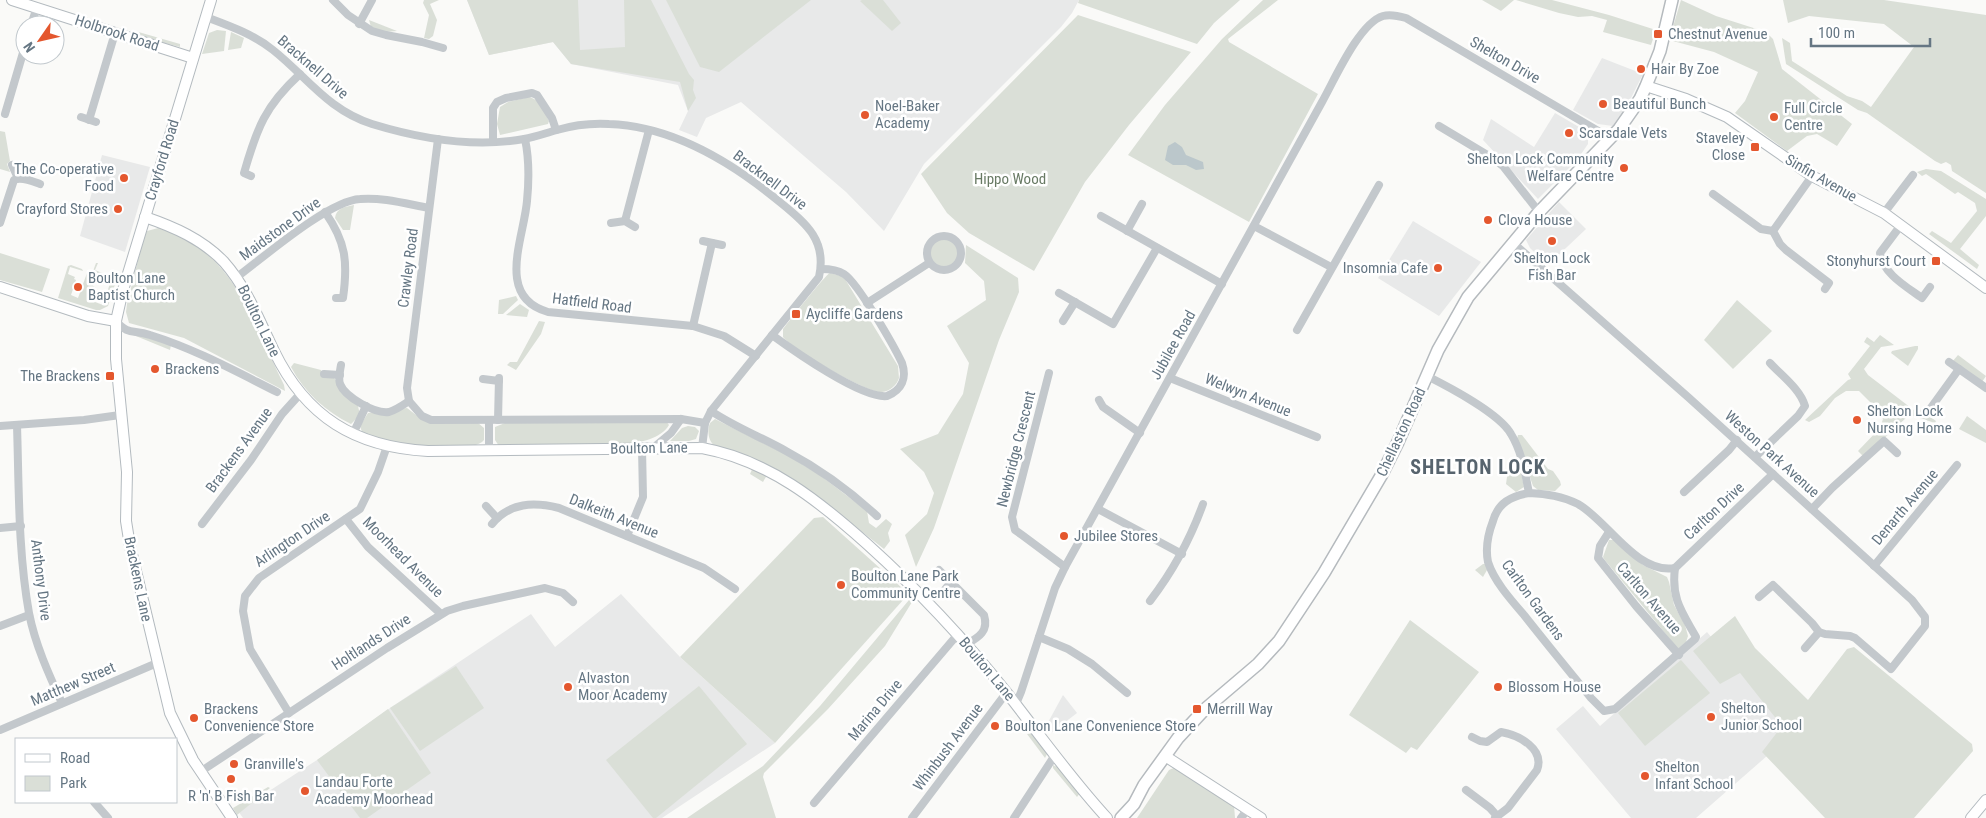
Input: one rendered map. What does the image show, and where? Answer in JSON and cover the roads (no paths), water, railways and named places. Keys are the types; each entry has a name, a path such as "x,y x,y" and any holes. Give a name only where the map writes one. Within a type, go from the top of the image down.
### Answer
{"main road":[{"name":"Chellaston Road","path":"1121,818 1134,804 1144,785 1178,738 1201,714 1258,664 1279,641 1324,573 1374,488 1396,446 1455,316 1512,242 1625,121 1646,86 1660,51 1662,35 1672,0"}],"street":[{"name":"Holbrook Road","path":"12,0 193,58"},
{"name":"Crayford Road","path":"116,321 129,268 211,0"},
{"path":"333,0 359,24 372,31 386,36 415,40 443,48"},
{"path":"359,24 372,0"},
{"path":"35,15 37,8"},
{"name":"Shelton Drive","path":"1383,16 1398,16 1413,21 1610,138"},
{"name":"Jubilee Road","path":"1016,704 1065,566 1357,39 1368,25 1383,16"},
{"name":"Bracknell Drive","path":"206,17 242,30 257,38 272,48 325,99 348,114 374,124 438,139 470,143 524,139 580,125 609,124 649,130 681,140 732,166 775,197 793,213 816,238 820,250 821,269"},
{"path":"89,120 115,33"},
{"path":"434,45 438,37"},
{"path":"5,114 19,65"},
{"path":"251,176 244,173 261,121 275,100 300,74"},
{"name":"Sinfin Avenue","path":"1646,86 1686,99 1726,116 1812,176 1884,213 1986,288"},
{"path":"494,142 493,108 497,102 506,98 532,93 541,100 552,118 556,130"},
{"path":"1439,126 1503,166 1539,212"},
{"path":"625,221 649,130"},
{"name":"Crawley Road","path":"409,401 407,388 438,139"},
{"name":"Hatfield Road","path":"524,139 526,148 527,201 516,260 516,276 522,294 535,306 548,312 693,326 730,339 756,356"},
{"path":"12,165 18,178 40,184"},
{"path":"1884,213 1913,175"},
{"path":"1773,231 1812,176"},
{"path":"0,223 12,183 18,178"},
{"path":"1297,330 1379,185"},
{"path":"1713,194 1761,229 1773,231"},
{"name":"Maidstone Drive","path":"237,277 325,212 341,203 360,199 429,208"},
{"path":"1127,231 1142,204"},
{"path":"325,212 340,238 346,260 343,298 336,298"},
{"path":"1102,216 1222,284"},
{"name":"Boulton Lane","path":"145,217 176,229 201,242 219,257 237,277 284,372 300,394 328,420 353,434 387,446 428,451 702,448 731,455 759,466 784,480 817,501 903,576 967,644 1107,818"},
{"path":"611,223 625,221 635,227"},
{"path":"1901,225 1880,253 1881,259 1895,277 1922,298 1930,287"},
{"path":"1254,226 1331,267"},
{"path":"1773,231 1780,244 1786,250 1829,283 1825,289"},
{"path":"941,236 949,237 959,246 960,258 954,267 939,270 929,263 927,249 933,239 941,236"},
{"path":"704,241 722,245"},
{"name":"Weston Park Avenue","path":"1512,242 1737,440 1912,600 1923,613 1926,620 1925,626 1891,669 1855,638 1819,632"},
{"path":"693,326 712,243"},
{"path":"1059,294 1113,324 1157,248"},
{"path":"867,303 929,263"},
{"path":"702,448 705,423 711,410 772,336 817,282 821,269 836,270 846,275 867,303 904,368 902,383 898,389 890,394 883,396 872,394 834,376 772,336"},
{"path":"0,287 88,316 116,321 124,330 147,334 188,347 276,392"},
{"path":"1063,321 1075,302"},
{"name":"Brackens Lane","path":"116,321 116,359 120,415 127,472 126,514 130,546 157,663 167,704 174,722 200,772 232,818"},
{"path":"1949,362 1986,388"},
{"path":"1755,457 1798,416 1805,406 1803,399 1770,363"},
{"path":"341,365 340,381 344,390 349,396 366,406 386,412 395,410 409,401"},
{"path":"1930,409 1959,369"},
{"name":"Newbridge Crescent","path":"1049,373 1012,517 1016,530 1022,536 1065,566"},
{"path":"324,374 340,375"},
{"path":"1427,376 1500,419 1516,444 1529,493"},
{"name":"Welwyn Avenue","path":"1170,378 1317,437"},
{"path":"483,379 499,380 489,451"},
{"name":"Brackens Avenue","path":"202,524 251,460 282,414 300,394"},
{"path":"1099,400 1103,407 1140,433"},
{"name":"Boulton Lane","path":"409,401 422,416 431,420 682,419 705,423"},
{"path":"353,434 366,406"},
{"path":"711,410 742,430 804,461 847,491 877,516"},
{"path":"0,426 84,420 120,415"},
{"path":"653,448 671,434 682,419"},
{"name":"Anthony Drive","path":"17,425 21,526 29,615 46,667 62,703"},
{"path":"1684,492 1729,450 1737,440"},
{"path":"1812,509 1832,488 1884,441 1898,453"},
{"name":"Arlington Drive","path":"289,713 250,649 244,618 244,596 259,578 362,506 378,472 387,446"},
{"path":"628,536 643,497 642,448"},
{"name":"Denarth Avenue","path":"1874,566 1957,465"},
{"name":"Carlton Drive","path":"1675,568 1773,474"},
{"name":"Carlton Avenue","path":"1529,493 1561,496 1575,503 1650,565 1668,570 1675,568 1674,586 1677,603 1696,637 1679,655 1615,709 1604,711 1595,702"},
{"name":"Carlton Gardens","path":"1529,493 1510,498 1497,510 1488,532 1489,562 1498,580 1513,602 1595,702"},
{"path":"1150,601 1182,554 1203,504"},
{"name":"Dalkeith Avenue","path":"486,506 495,521 509,509 521,505 551,506 686,560 718,576 735,589"},
{"path":"1098,509 1182,554"},
{"name":"Moorhead Avenue","path":"346,519 368,547 441,614"},
{"path":"0,528 21,526"},
{"name":"Carlton Avenue","path":"1609,532 1600,546 1598,558 1636,606 1679,655"},
{"path":"939,570 982,612 985,618 984,632 967,644"},
{"path":"713,584 718,576"},
{"path":"942,592 951,582"},
{"path":"1760,597 1773,585 1807,617 1819,632 1804,648"},
{"name":"Holtlands Drive","path":"200,772 441,614 463,606 545,588 563,593 573,602"},
{"path":"0,626 29,615"},
{"name":"Marina Drive","path":"814,804 958,634"},
{"path":"1039,637 1068,648 1128,693"},
{"name":"Matthew Street","path":"0,730 157,663"},
{"name":"Whinbush Avenue","path":"912,818 1006,692"},
{"path":"1466,790 1490,808 1496,817 1512,804 1540,763 1534,748 1520,738 1507,733 1501,732 1487,742 1472,737"},
{"path":"1014,818 1055,755"},
{"path":"1165,756 1244,814 1261,818"},
{"path":"1971,818 1986,800"},
{"path":"95,803 108,818"}],"place":[{"name":"Chestnut Avenue","path":"1658,34"},
{"name":"Hair By Zoe","path":"1641,69"},
{"name":"Beautiful Bunch","path":"1603,104"},
{"name":"Noel-Baker Academy","path":"865,115"},
{"name":"Full Circle Centre","path":"1774,117"},
{"name":"Scarsdale Vets","path":"1569,133"},
{"name":"Staveley Close","path":"1755,147"},
{"name":"Shelton Lock Community Welfare Centre","path":"1624,168"},
{"name":"The Co-operative Food","path":"124,178"},
{"name":"Crayford Stores","path":"118,209"},
{"name":"Clova House","path":"1488,220"},
{"name":"Shelton Lock Fish Bar","path":"1552,241"},
{"name":"Stonyhurst Court","path":"1936,261"},
{"name":"Insomnia Cafe","path":"1438,268"},
{"name":"Boulton Lane Baptist Church","path":"78,287"},
{"name":"Aycliffe Gardens","path":"796,314"},
{"name":"Brackens","path":"155,369"},
{"name":"The Brackens","path":"110,376"},
{"name":"Shelton Lock Nursing Home","path":"1857,420"},
{"name":"Jubilee Stores","path":"1064,536"},
{"name":"Boulton Lane Park Community Centre","path":"841,585"},
{"name":"Alvaston Moor Academy","path":"568,687"},
{"name":"Blossom House","path":"1498,687"},
{"name":"Merrill Way","path":"1197,709"},
{"name":"Shelton Junior School","path":"1711,717"},
{"name":"Brackens Convenience Store","path":"194,718"},
{"name":"Boulton Lane Convenience Store","path":"995,726"},
{"name":"Granville's","path":"234,764"},
{"name":"Shelton Infant School","path":"1645,776"},
{"name":"R 'n' B Fish Bar","path":"231,779"},
{"name":"Landau Forte Academy Moorhead","path":"305,791"}],"district":[{"name":"SHELTON LOCK","path":"1478,467"}],"park label":[{"name":"Hippo Wood","path":"1010,179"}]}
